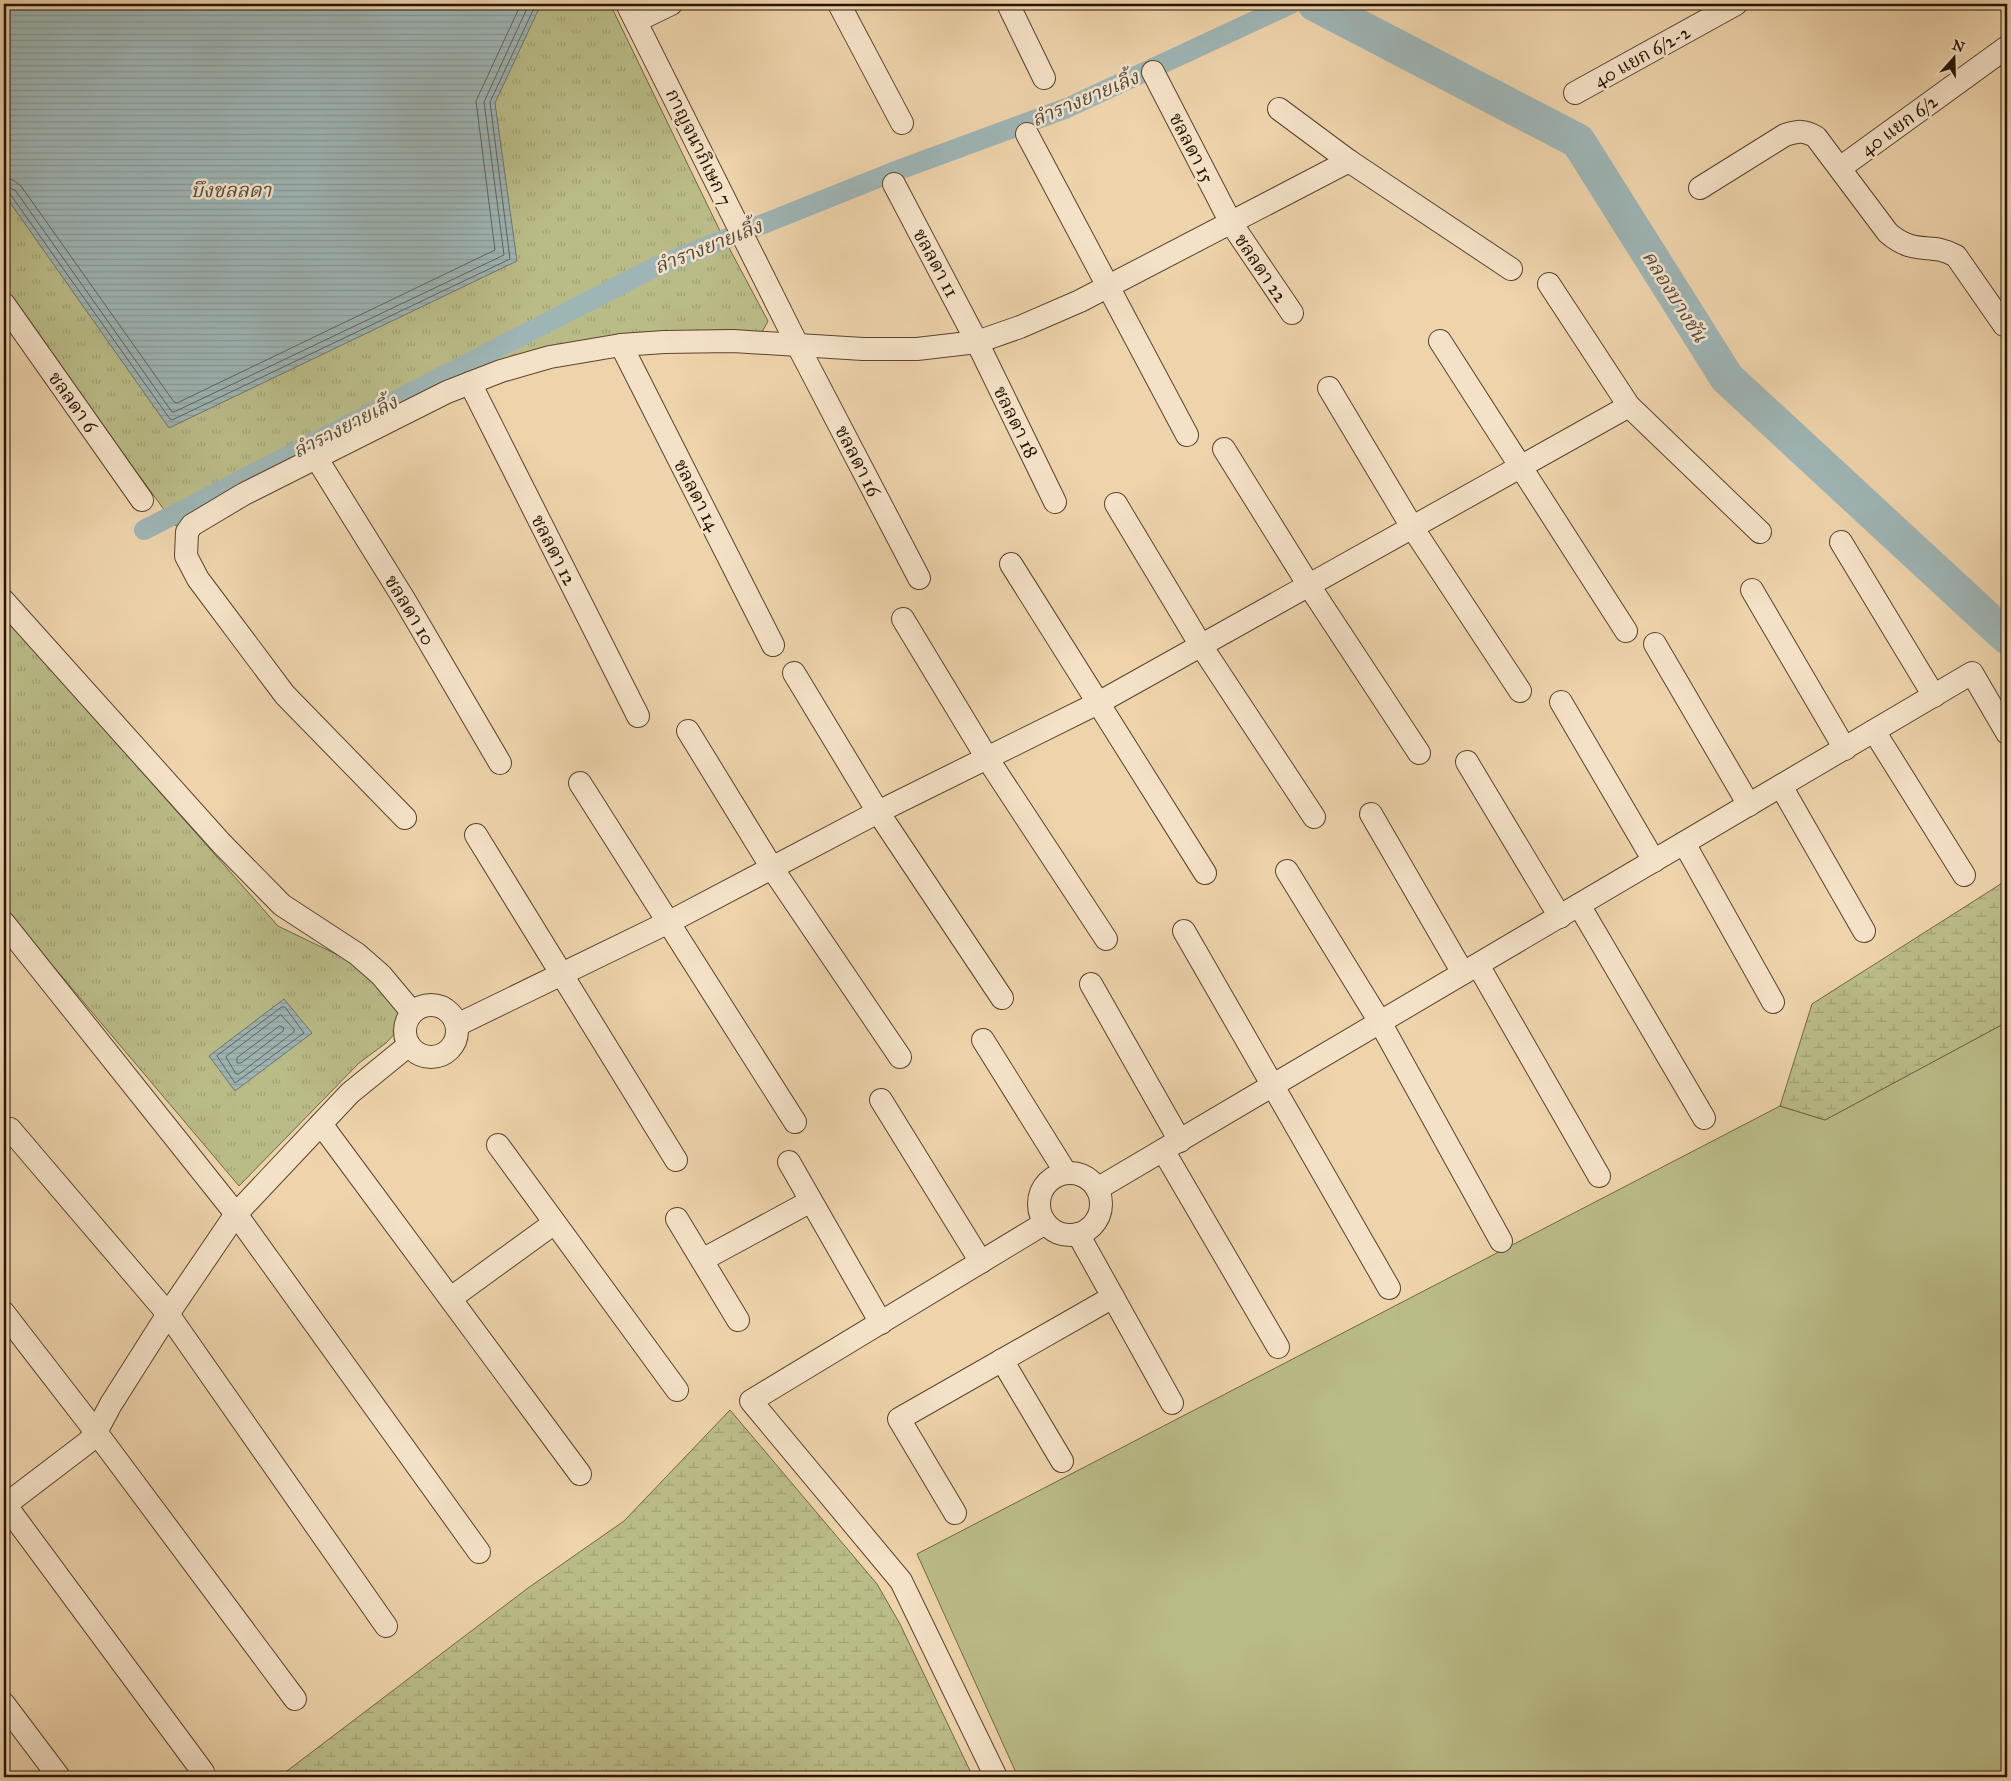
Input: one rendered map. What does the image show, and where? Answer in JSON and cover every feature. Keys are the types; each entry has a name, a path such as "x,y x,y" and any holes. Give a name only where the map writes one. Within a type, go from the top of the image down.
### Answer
{"street":[{"path":"632,12 671,4"},
{"path":"839,4 902,123"},
{"path":"1008,4 1044,78"},
{"name":"40 แยก 6/2-2","path":"1575,93 1736,4"},
{"name":"กาญจนาภิเษก 7","path":"632,12 797,344"},
{"name":"40 แยก 6/2","path":"1840,168 2007,47"},
{"name":"ชลลดา 15","path":"1153,72 1231,223"},
{"path":"1279,109 1349,161 1511,269"},
{"path":"1700,188 1785,135 1798,130 1816,137 1888,232 1900,243 1920,248 1947,250 1956,256 2004,325"},
{"path":"1027,134 1187,435"},
{"path":"405,818 284,695 198,579 186,556 187,532 192,525 244,494 470,382 550,357 622,345 733,341 863,349 917,349 977,342 1020,327 1108,287 1349,161"},
{"name":"ชลลดา 11","path":"894,184 977,342"},
{"name":"ชลลดา 22","path":"1231,223 1292,313"},
{"path":"1549,284 1629,406 1760,532"},
{"name":"ชลลดา 6","path":"4,304 142,500"},
{"path":"1440,341 1626,631"},
{"name":"ชลลดา 18","path":"977,342 1054,502"},
{"name":"ชลลดา 16","path":"797,344 919,578"},
{"name":"ชลลดา 14","path":"622,345 773,645"},
{"name":"ชลลดา 12","path":"470,382 638,716"},
{"path":"1329,388 1412,527 1520,691"},
{"path":"457,1025 667,922 878,812 1100,702 1200,644 1629,406"},
{"path":"1224,449 1308,584 1419,754"},
{"name":"ชลลดา 10","path":"317,459 404,599 500,762"},
{"path":"1116,504 1200,644 1314,817"},
{"path":"1841,542 1934,696"},
{"path":"1011,564 1100,702 1205,873"},
{"path":"1752,590 1845,748"},
{"path":"4,601 222,844 276,898 310,924 357,954 381,975 412,1012"},
{"path":"903,619 987,758 1106,939"},
{"path":"1655,644 1749,805"},
{"path":"794,673 878,812 1002,998"},
{"path":"1097,1190 1972,673 2007,733"},
{"path":"1560,702 1654,861"},
{"path":"688,731 772,868 900,1057"},
{"path":"1874,731 1964,875"},
{"path":"1467,762 1560,917"},
{"path":"580,783 795,1122"},
{"path":"1781,786 1864,931"},
{"path":"1371,814 1599,1176"},
{"path":"476,835 676,1160"},
{"path":"1684,844 1773,1002"},
{"path":"1287,871 1380,1022 1501,1241"},
{"path":"1579,905 1704,1118"},
{"path":"4,923 236,1214 479,1552"},
{"path":"1184,931 1389,1288"},
{"path":"1091,984 1172,1145 1278,1347"},
{"path":"424,1005 438,1005 450,1012 457,1025 454,1041 444,1054 433,1057 421,1055 408,1045 404,1030 406,1020 412,1012 424,1005"},
{"path":"983,1040 1066,1173"},
{"path":"203,1772 4,1505 88,1442 168,1314 236,1214 350,1093 408,1045"},
{"path":"882,1100 982,1262"},
{"path":"321,1124 580,1474"},
{"path":"10,1129 168,1314 386,1626"},
{"path":"498,1145 553,1224 677,1390"},
{"path":"789,1162 881,1323"},
{"path":"1066,1173 1077,1174 1087,1178 1097,1190 1101,1205 1099,1215 1095,1224 1078,1234 1058,1233 1045,1223 1039,1211 1038,1201 1041,1191 1047,1182 1056,1176 1066,1173"},
{"path":"702,1260 811,1201"},
{"path":"677,1219 738,1320"},
{"path":"996,1777 901,1581 751,1401 1045,1223"},
{"path":"451,1298 553,1224"},
{"path":"1078,1234 1172,1403"},
{"path":"955,1513 899,1420 1112,1297"},
{"path":"4,1313 96,1432 295,1699"},
{"path":"1002,1360 1062,1461"},
{"path":"4,1704 59,1777"}],"green space":[{"name":"บึงชลลดา","path":"4,4 610,4 720,231 768,321 762,332 631,340 514,355 390,402 176,526 4,290"},
{"path":"4,616 278,926 342,957 401,1000 400,1028 386,1043 359,1063 239,1186 4,908"},
{"path":"2007,880 2007,1022 1825,1120 1780,1106 1812,1004"},
{"path":"2007,1022 2007,1777 1018,1777 917,1554 1780,1106 1825,1120"},
{"path":"730,1410 877,1584 900,1624 973,1777 279,1777 528,1588 624,1521"}],"water":[{"name":"บึงชลลดา","path":"4,4 541,4 495,103 517,261 169,428 4,194"},
{"path":"284,999 312,1033 235,1091 209,1056"}],"waterway":[{"name":"ลำรางยายเลิ้ง","path":"144,530 653,268 893,172 1067,108 1291,4"},
{"name":"คลองบางชัน","path":"1315,4 1578,141 1727,378 2007,637"}]}
